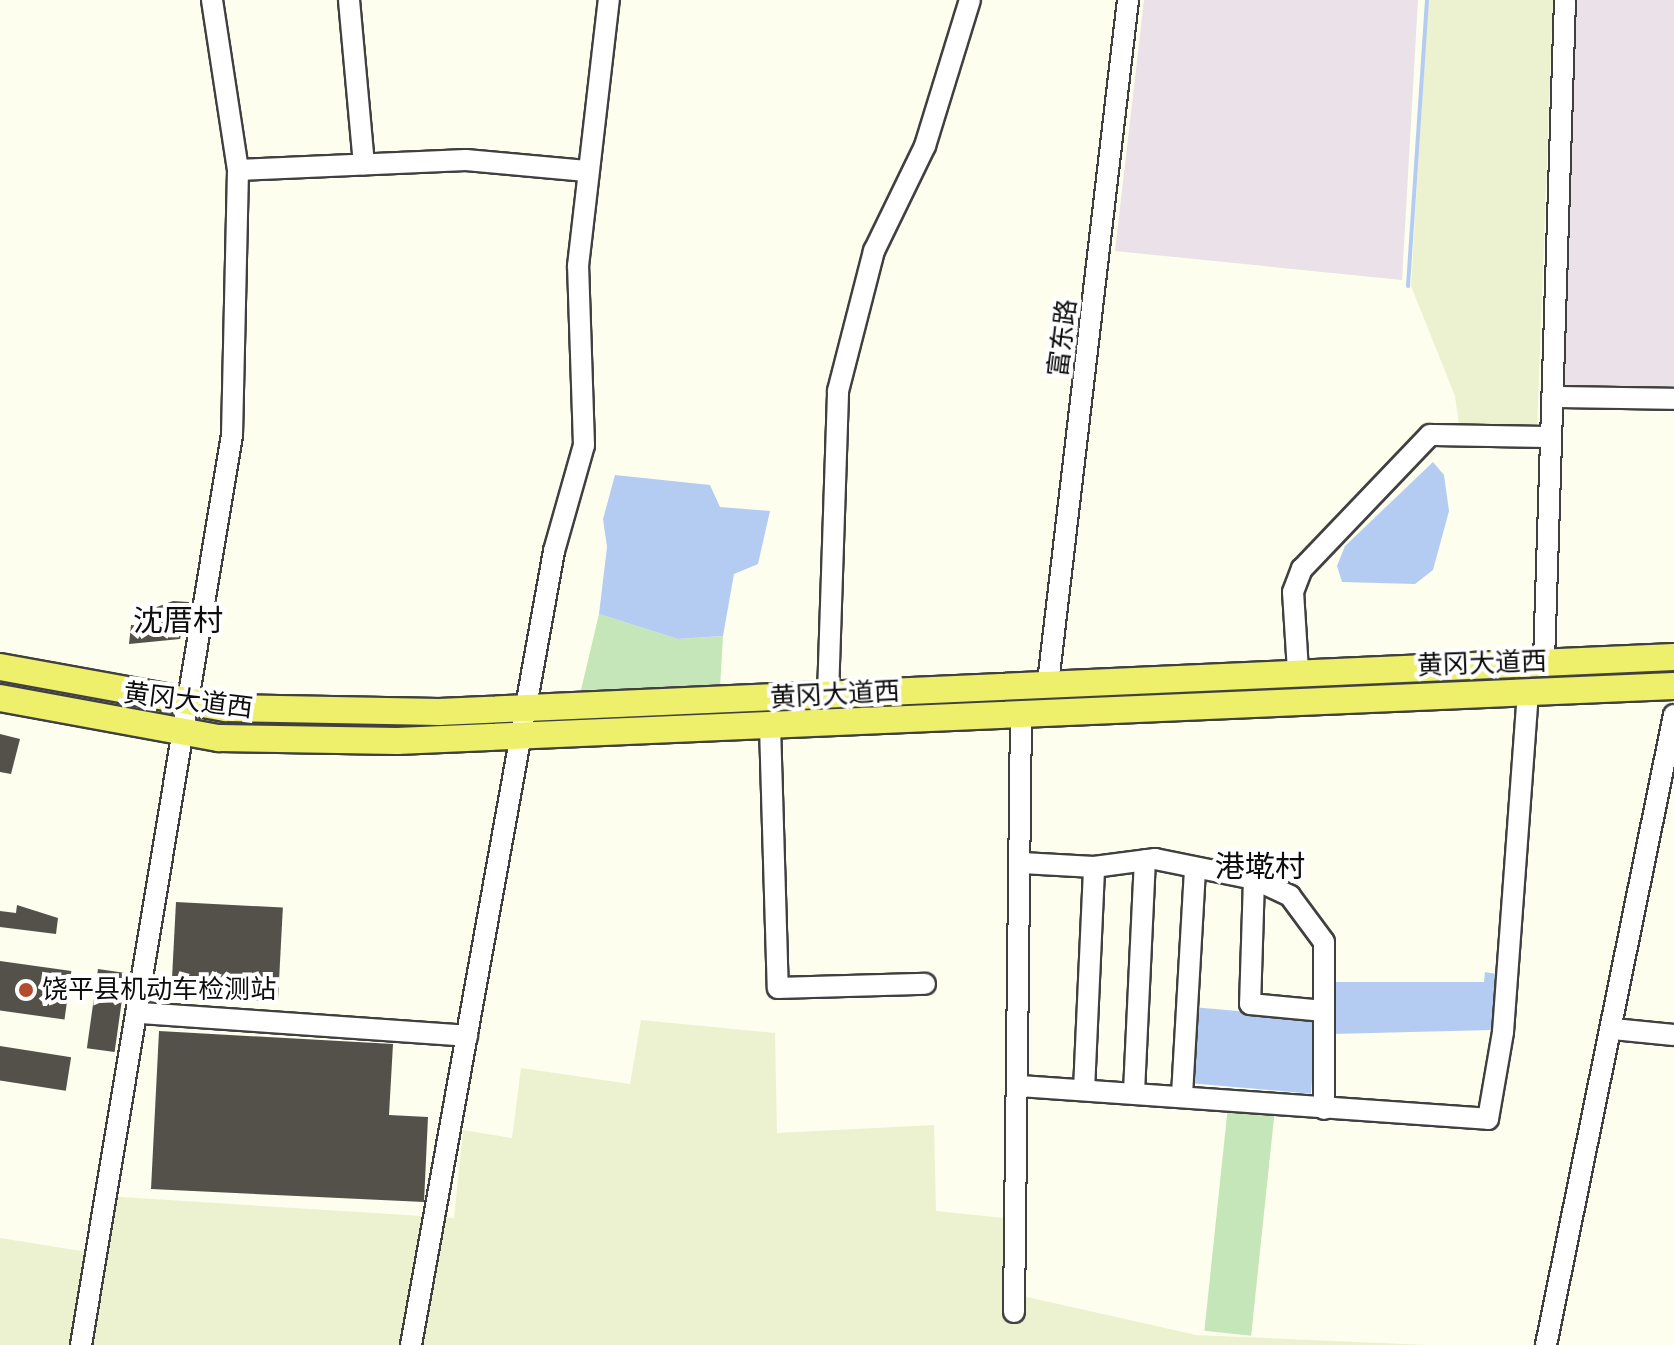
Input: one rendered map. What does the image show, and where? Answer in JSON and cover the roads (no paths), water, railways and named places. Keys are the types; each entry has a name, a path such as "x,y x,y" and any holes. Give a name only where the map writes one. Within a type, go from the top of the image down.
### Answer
{"main road":[{"name":"黄冈大道西","path":"0,667 188,703 352,712 828,695 1298,671 1674,657"},
{"name":"黄冈大道西","path":"0,698 184,732 519,738 1674,686"}],"street":[{"path":"81,1345 140,1013 232,435 238,170 212,0"},
{"path":"349,0 364,164"},
{"path":"411,1345 525,705 584,445 578,266 586,171 609,0"},
{"path":"828,695 838,391 878,238 925,146 970,0"},
{"name":"富东路","path":"1048,683 1128,0"},
{"path":"1544,661 1565,0"},
{"path":"238,170 466,160 586,171"},
{"path":"1553,397 1674,399"},
{"path":"1298,671 1293,592 1302,569 1430,435 1550,437"},
{"path":"1019,1086 1182,1095 1324,1109 1488,1119 1503,1032 1528,692"},
{"path":"1014,1312 1022,863 1021,713"},
{"path":"1546,1345 1613,1029 1674,715"},
{"path":"770,726 778,988 925,984"},
{"path":"1022,863 1094,867 1145,860 1254,879 1290,896 1324,942 1324,1109"},
{"path":"1134,1092 1145,860"},
{"path":"1084,1090 1094,867"},
{"path":"1182,1095 1195,870"},
{"path":"1254,879 1250,1004 1324,1011"},
{"path":"140,1013 467,1036"},
{"path":"1613,1029 1674,1035"}],"water":[{"path":"1433,462 1444,475 1449,511 1433,570 1415,584 1342,582 1337,566 1345,546"},
{"path":"615,475 710,485 720,507 770,511 758,564 734,574 723,636 678,639 599,614 607,547 603,519"},
{"path":"1485,972 1502,975 1492,1030 1331,1034 1334,982 1484,982"},
{"path":"1192,1007 1318,1018 1311,1094 1185,1083"}],"waterway":[{"path":"1408,286 1427,0"}],"place":[{"name":"饶平县机动车检测站","path":"26,990"}],"district":[{"name":"沈厝村","path":"178,621"},
{"name":"港墘村","path":"1260,867"}]}
